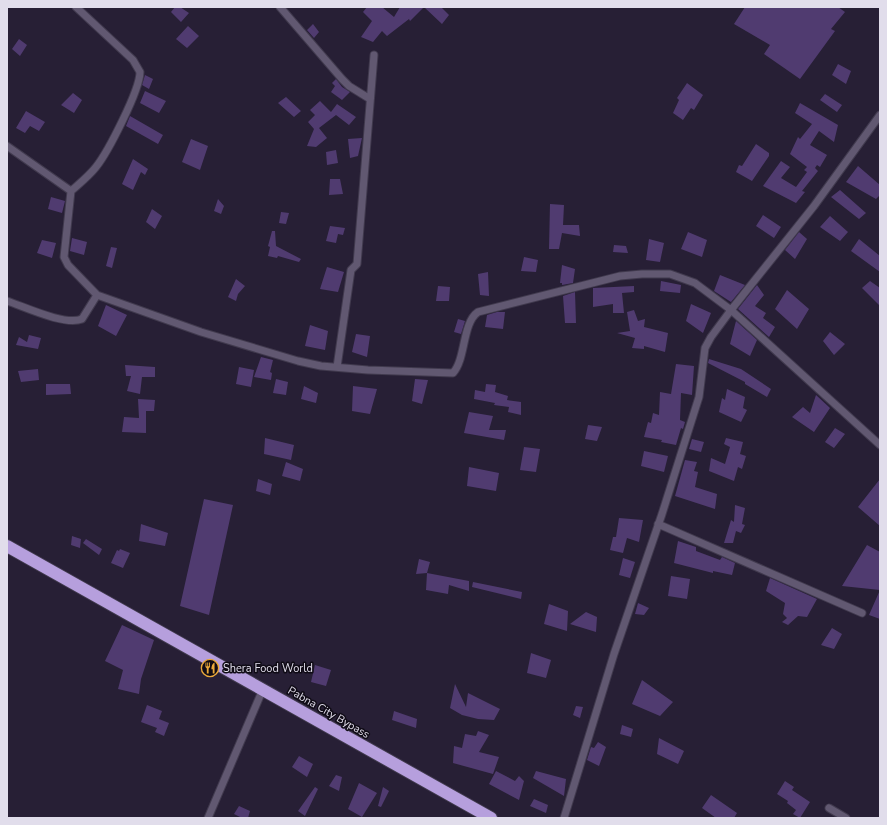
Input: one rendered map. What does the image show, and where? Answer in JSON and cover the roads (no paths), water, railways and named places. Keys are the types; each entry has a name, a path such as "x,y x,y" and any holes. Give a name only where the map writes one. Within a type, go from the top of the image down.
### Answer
{"highway":[{"name":"Pabna City Bypass","path":"7,546 491,818"}],"street":[{"path":"76,7 133,60 138,66 140,78 136,94 100,162 90,175 71,191 64,257 68,265 97,295 201,332 298,361 337,367 390,372 454,373 474,314 478,312 620,276 670,274 695,283 731,310 880,445"},
{"path":"280,7 349,86 370,99"},
{"path":"337,367 351,270 358,264 374,55"},
{"path":"564,818 614,654 658,524 698,397 705,348 711,337 731,310 814,206 880,115"},
{"path":"7,146 71,191"},
{"path":"7,301 59,319 74,321 82,319 97,295"},
{"path":"658,524 862,613"},
{"path":"208,818 263,689"},
{"path":"829,808 846,818"}],"place":[{"name":"Shera Food World","path":"210,668"}]}
